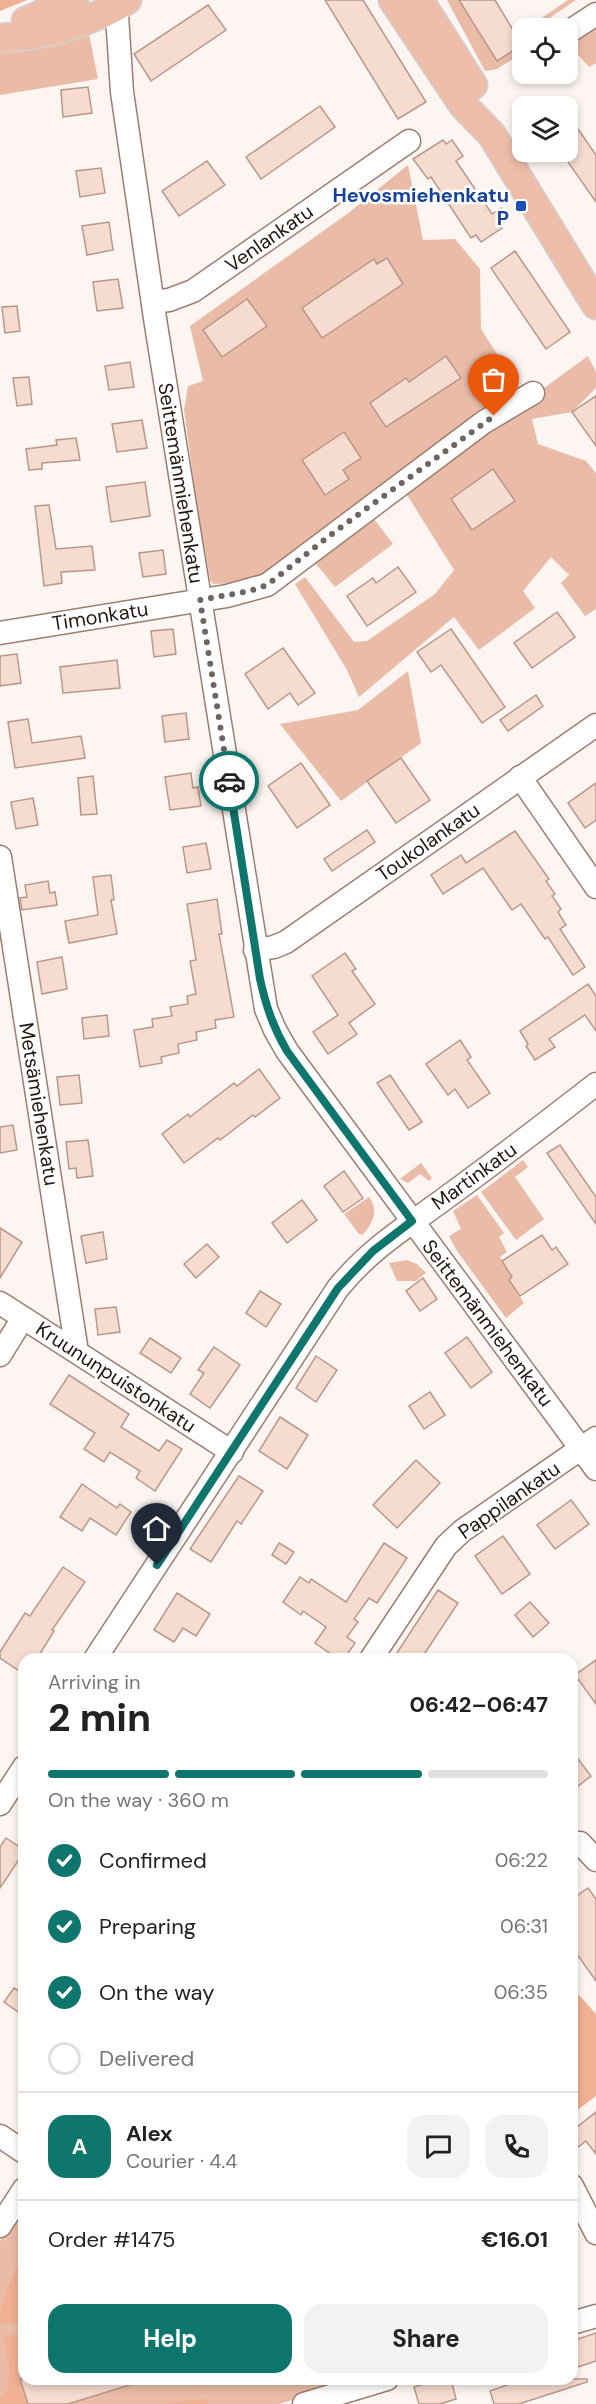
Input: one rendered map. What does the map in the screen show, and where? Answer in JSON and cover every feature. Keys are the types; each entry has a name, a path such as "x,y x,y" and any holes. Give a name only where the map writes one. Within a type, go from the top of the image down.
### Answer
{"main road":[{"path":"0,38 21,23 74,0"},
{"path":"393,0 463,105 492,135 596,305"},
{"path":"419,0 479,95 492,135"},
{"path":"0,38 24,37 48,32 95,16 120,2"}],"street":[{"name":"Seittemänmiehenkatu","path":"120,2 122,92 153,302 266,1009 287,1051 412,1221 589,1443 596,1469"},
{"path":"578,26 596,14"},
{"name":"Venlankatu","path":"153,302 170,300 193,291 408,141"},
{"name":"Timonkatu","path":"0,633 200,600 250,591 267,585 484,422 533,393"},
{"name":"Toukolankatu","path":"255,950 274,947 286,942 596,725"},
{"path":"520,777 596,887"},
{"name":"Metsämiehenkatu","path":"0,857 77,1352"},
{"name":"Martinkatu","path":"99,1653 338,1288 373,1251 476,1176 596,1083"},
{"name":"Kruununpuistonkatu","path":"0,1303 232,1452"},
{"path":"0,1355 23,1318"},
{"name":"Pappilankatu","path":"375,1653 446,1546 462,1531 589,1443"},
{"path":"0,1804 18,1776"},
{"path":"578,1844 596,1860"},
{"path":"0,2136 18,2148"},
{"path":"0,2226 18,2198"},
{"path":"578,2198 596,2233"},
{"path":"578,2321 596,2316"},
{"path":"304,2404 367,2385"}],"shaded area":[{"path":"0,0 27,0 0,11"},
{"path":"447,0 459,0 497,60 512,51 512,59 497,69 485,71"},
{"path":"568,0 576,0 549,18 543,17"},
{"path":"596,21 596,63 589,67 578,55 578,33"},
{"path":"89,34 98,79 0,95 0,52"},
{"path":"408,165 423,240 455,239 480,269 481,329 516,384 270,570 243,583 213,584 210,580 198,513 184,410 188,386 203,381 190,326 347,214"},
{"path":"588,356 596,372 596,388 572,412 532,419 538,444 586,461 596,473 596,609 585,616 561,583 569,575 551,557 523,591 535,608 479,650 454,617 359,697 347,670 295,584 305,577 354,642 367,641 435,594 454,570 404,490"},
{"path":"374,519 393,544 335,587 311,558"},
{"path":"408,671 421,743 341,801 280,724 358,710"},
{"path":"523,1160 528,1167 515,1177 544,1219 516,1240 481,1192"},
{"path":"421,1163 432,1178 429,1181 420,1174 408,1183 400,1179"},
{"path":"477,1195 504,1233 499,1237 507,1252 500,1257 512,1277 509,1280 524,1303 506,1318 457,1251 449,1236 461,1229 453,1211"},
{"path":"369,1197 374,1212 369,1226 362,1235 344,1214"},
{"path":"407,1260 417,1264 426,1273 416,1281 397,1281 389,1263"},
{"path":"578,1994 596,2014 596,2096 578,2110"},
{"path":"18,2213 18,2385 342,2385 279,2404 0,2404 0,2241"},
{"path":"18,2267 18,2323 0,2324 4,2296"},
{"path":"18,2335 18,2385 22,2385 28,2404 0,2404 0,2398 7,2391 9,2368 4,2336"},
{"path":"207,2399 208,2404 161,2404"}],"building":[{"path":"325,0 363,0 426,102 398,119"},
{"path":"459,0 495,0 512,28 512,51 497,61"},
{"path":"208,5 226,30 151,81 134,54"},
{"path":"88,87 92,113 63,117 61,90"},
{"path":"320,106 335,127 261,179 246,157"},
{"path":"578,129 596,155 596,202 568,162 578,162"},
{"path":"443,140 446,144 452,140 463,156 456,161 492,214 501,208 508,219 500,225 502,228 481,242 476,235 471,238 431,177 428,179 413,159"},
{"path":"207,161 225,185 179,216 162,191"},
{"path":"101,168 105,193 80,197 76,171"},
{"path":"109,222 113,250 87,255 82,226"},
{"path":"515,251 570,332 546,349 491,268"},
{"path":"387,258 403,284 322,338 302,308 374,259 377,264"},
{"path":"118,279 123,308 97,311 93,282"},
{"path":"247,299 267,326 222,357 203,330"},
{"path":"17,306 20,331 5,333 2,307"},
{"path":"446,356 461,378 386,427 370,403 406,378 409,382"},
{"path":"130,362 134,387 109,390 105,366"},
{"path":"29,377 32,404 17,406 13,378"},
{"path":"596,396 596,446 572,412"},
{"path":"142,420 147,448 117,452 112,424"},
{"path":"344,432 361,458 343,470 349,479 325,495 302,460"},
{"path":"76,438 80,460 42,463 42,469 29,470 26,449 57,445 56,440"},
{"path":"493,469 515,501 472,530 451,499"},
{"path":"145,482 150,516 111,522 106,487"},
{"path":"49,505 56,549 92,546 95,570 61,572 62,583 44,586 35,506"},
{"path":"163,550 166,574 143,577 139,553"},
{"path":"398,567 416,592 367,626 347,596 373,578 376,583"},
{"path":"557,612 575,637 532,668 514,643"},
{"path":"173,629 176,654 154,657 151,631"},
{"path":"451,629 505,707 482,723 441,665 431,672 417,652"},
{"path":"283,648 315,693 298,705 290,693 268,709 245,674"},
{"path":"17,654 21,683 0,686 0,656"},
{"path":"117,660 120,688 63,693 60,667"},
{"path":"536,695 543,706 508,731 500,720"},
{"path":"186,713 189,739 165,742 162,716"},
{"path":"28,719 32,743 81,736 85,758 15,768 8,722"},
{"path":"401,758 430,800 396,823 367,781"},
{"path":"301,763 330,805 297,828 268,786"},
{"path":"191,773 193,788 198,787 201,806 170,810 165,777"},
{"path":"93,776 97,814 81,815 78,778"},
{"path":"596,783 596,820 585,828 568,803"},
{"path":"33,798 38,825 16,829 11,802"},
{"path":"367,830 375,842 332,871 324,859"},
{"path":"515,831 549,879 546,881 555,894 552,896 561,909 558,912 566,925 560,929 585,967 573,975 548,937 545,939 521,904 512,910 483,868 443,894 431,875 461,855 466,863"},
{"path":"206,843 211,869 187,873 183,847"},
{"path":"111,875 114,900 111,900 117,934 69,943 65,921 98,915 93,877"},
{"path":"48,881 50,893 55,892 57,905 22,910 20,898 27,897 25,885"},
{"path":"217,899 222,934 219,934 234,1017 215,1020 216,1028 196,1032 197,1040 178,1044 179,1053 161,1057 162,1063 140,1067 134,1030 153,1027 152,1019 172,1016 170,1007 188,1004 187,996 196,994 190,961 196,960 187,904"},
{"path":"345,953 356,969 352,971 375,1004 349,1023 357,1034 328,1054 313,1032 338,1015 312,976"},
{"path":"62,957 67,989 42,994 37,962"},
{"path":"588,984 596,996 596,1031 585,1015 549,1039 555,1047 535,1060 520,1031"},
{"path":"107,1015 109,1036 84,1039 82,1018"},
{"path":"460,1040 471,1057 467,1060 490,1093 468,1108 455,1089 448,1095 426,1064"},
{"path":"259,1069 280,1098 184,1163 162,1134 188,1114 190,1117 234,1083 237,1086"},
{"path":"79,1075 82,1103 60,1105 57,1077"},
{"path":"390,1075 422,1122 409,1130 377,1083"},
{"path":"13,1125 17,1150 0,1153 0,1127"},
{"path":"88,1140 93,1176 77,1178 76,1168 69,1169 66,1142"},
{"path":"560,1145 596,1197 596,1224 547,1153"},
{"path":"344,1171 363,1198 343,1212 324,1186"},
{"path":"302,1200 317,1220 287,1243 272,1223"},
{"path":"0,1228 22,1242 0,1278"},
{"path":"103,1232 107,1259 86,1263 81,1236"},
{"path":"542,1235 552,1250 556,1247 568,1264 520,1296 509,1280 512,1277 502,1261"},
{"path":"207,1244 219,1257 196,1278 184,1264"},
{"path":"423,1278 437,1299 420,1311 406,1291"},
{"path":"260,1291 281,1304 266,1327 246,1313"},
{"path":"116,1307 120,1332 98,1335 95,1309"},
{"path":"467,1337 492,1372 471,1388 445,1353"},
{"path":"150,1338 181,1358 171,1373 140,1353"},
{"path":"214,1347 240,1365 210,1408 190,1394 204,1373 198,1370"},
{"path":"316,1356 337,1370 316,1402 296,1388"},
{"path":"69,1375 129,1414 121,1427 159,1451 167,1440 182,1449 155,1491 136,1478 140,1471 110,1452 104,1462 84,1449 95,1433 50,1404"},
{"path":"430,1392 445,1415 424,1429 409,1406"},
{"path":"280,1417 308,1435 287,1469 259,1451"},
{"path":"416,1460 440,1483 397,1528 373,1505"},
{"path":"239,1476 263,1491 241,1524 237,1521 211,1562 190,1549"},
{"path":"82,1484 117,1508 120,1504 131,1512 116,1535 90,1518 82,1531 60,1517"},
{"path":"571,1500 589,1524 555,1549 537,1525"},
{"path":"503,1536 530,1574 502,1594 475,1556"},
{"path":"279,1543 294,1552 286,1564 272,1555"},
{"path":"384,1543 407,1558 377,1603 369,1598 354,1619 358,1622 347,1637 355,1643 348,1653 329,1653 315,1643 326,1627 303,1611 301,1615 283,1602 300,1577 309,1583 311,1579 346,1602"},
{"path":"63,1567 85,1582 52,1630 54,1631 40,1653 18,1653 18,1670 0,1658 0,1652 25,1613 30,1616"},
{"path":"438,1590 458,1603 425,1653 397,1653"},
{"path":"177,1593 210,1614 196,1636 183,1628 174,1642 154,1630"},
{"path":"530,1602 549,1623 533,1637 515,1615"},
{"path":"596,1660 596,1704 578,1679 578,1673"},
{"path":"578,1759 591,1776 578,1786"},
{"path":"6,1838 18,1846 18,1861 0,1888 0,1847"},
{"path":"588,1888 596,1899 596,1981 578,1956 578,1895"},
{"path":"14,1988 18,1990 18,2012 4,2002"},
{"path":"596,2112 596,2154 586,2141 578,2147 578,2126"},
{"path":"596,2333 596,2361 578,2367 578,2339"},
{"path":"578,2379 587,2379 587,2382 578,2385"},
{"path":"22,2385 129,2385 68,2404 28,2404"},
{"path":"452,2385 456,2399 440,2404 419,2404 414,2387"},
{"path":"507,2385 578,2385 519,2404 494,2404 490,2391"}],"way so far":[{"path":"229,781 200,600 250,591 267,585 337,530 494,416"}],"place":[{"name":"Hevosmiehenkatu P","path":"521,206"}],"route":[{"path":"157,1565 338,1288 351,1271 373,1251 412,1221 287,1051 266,1009 229,781"}]}
